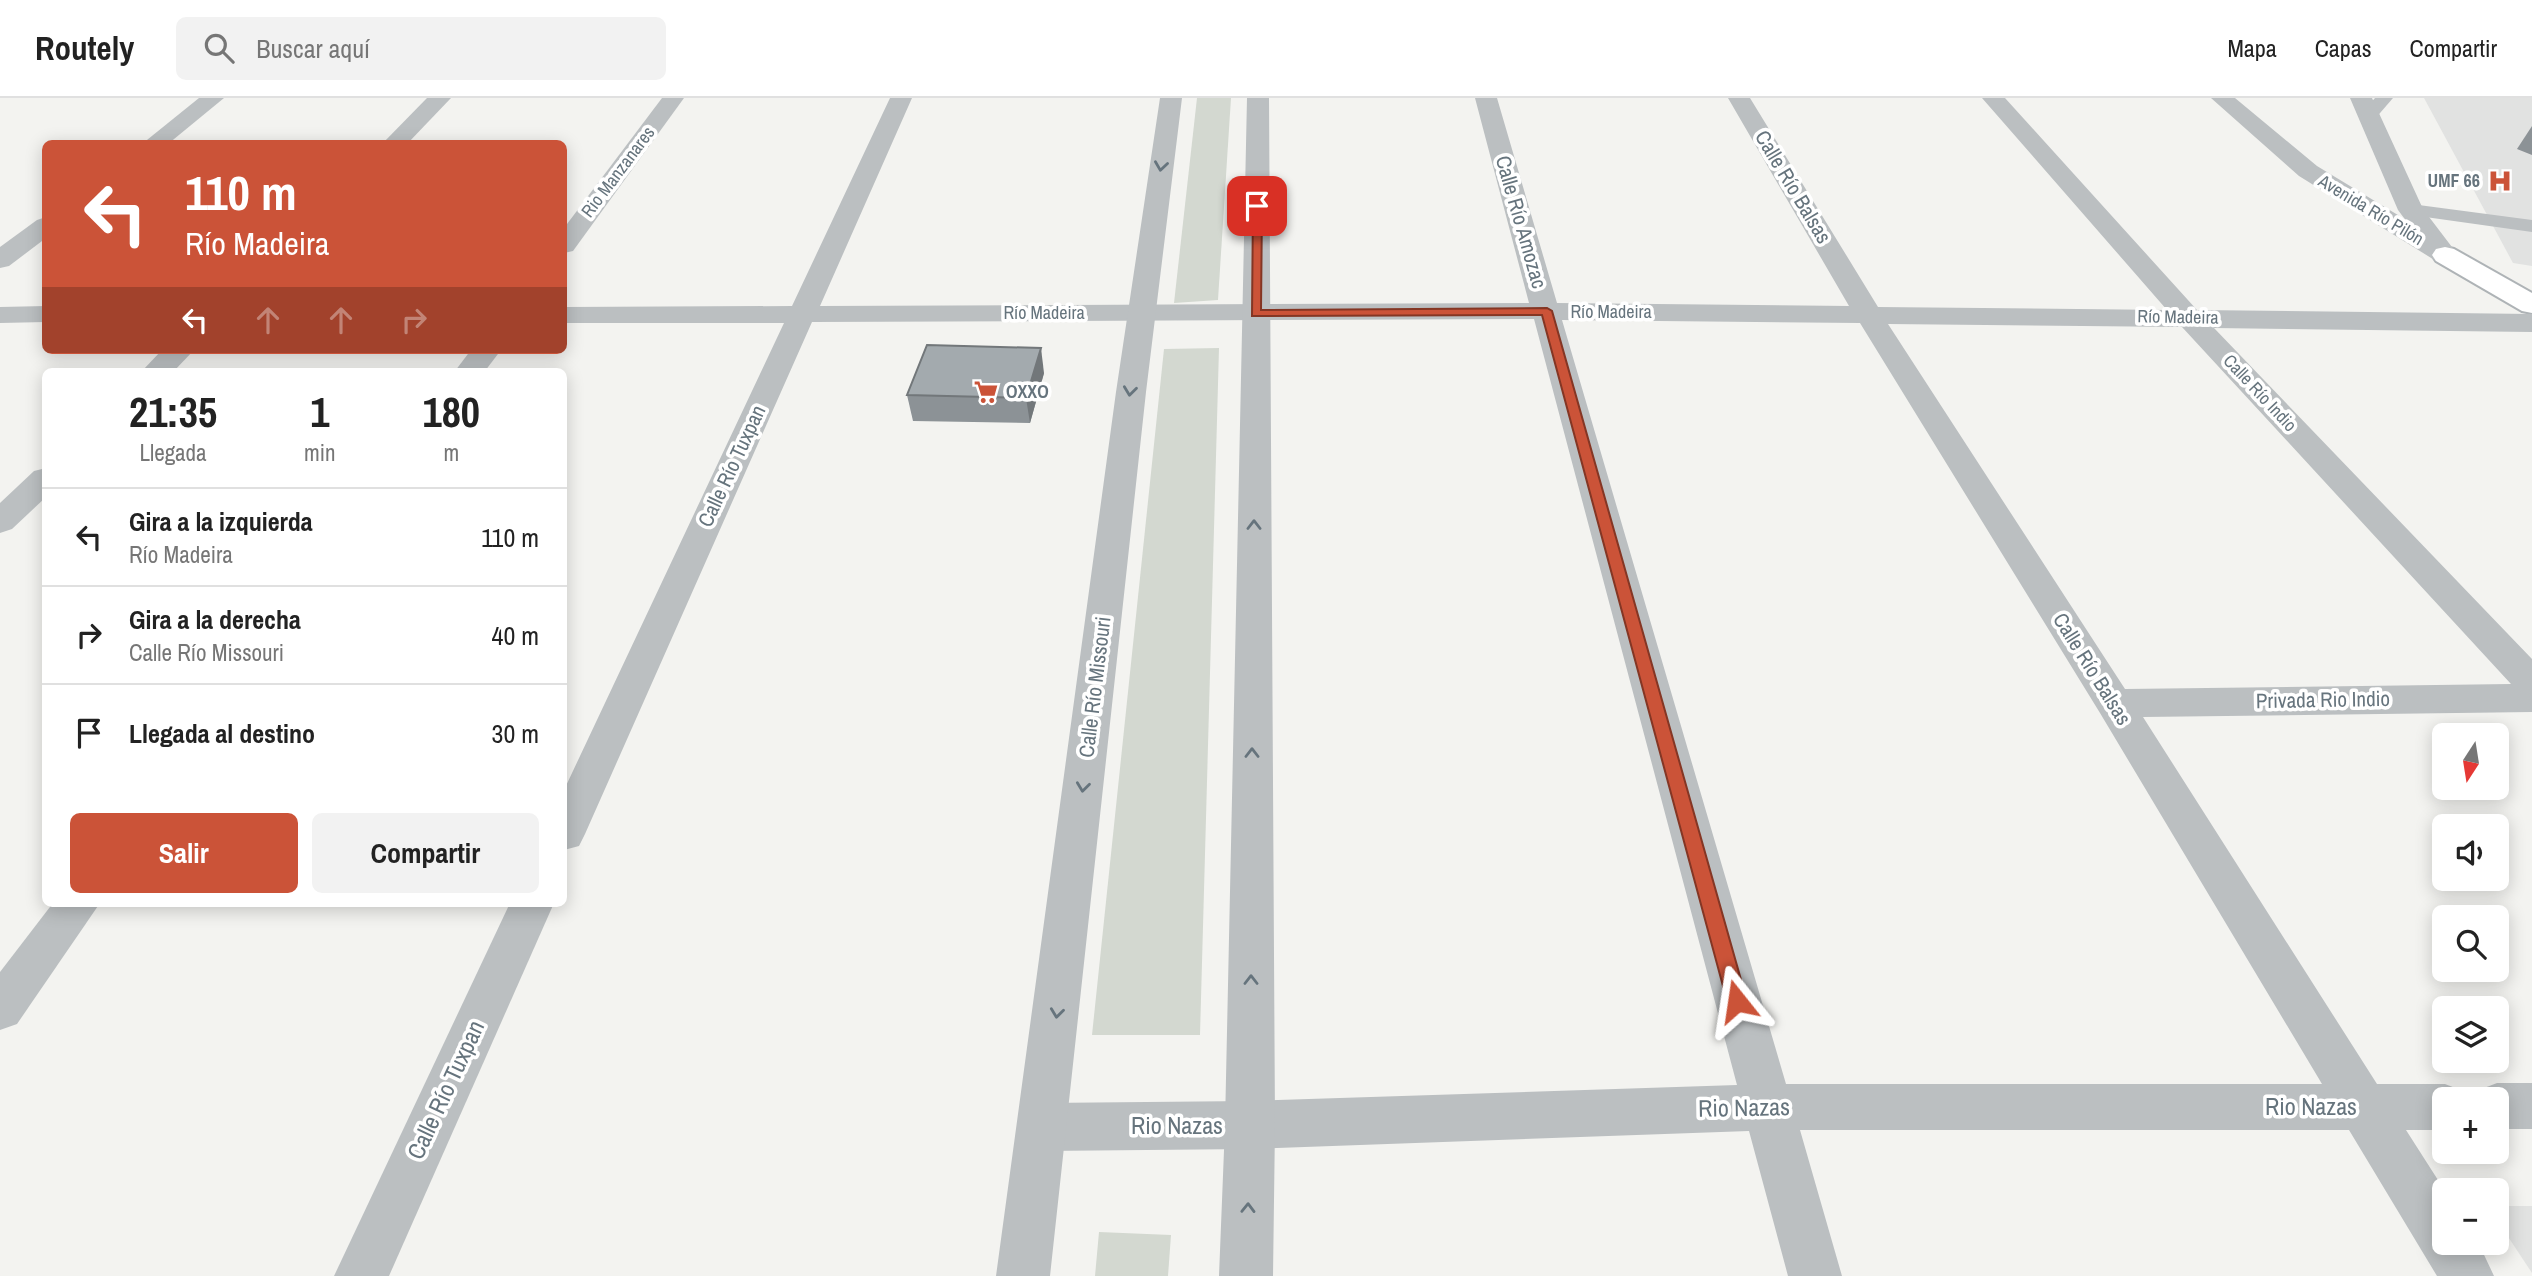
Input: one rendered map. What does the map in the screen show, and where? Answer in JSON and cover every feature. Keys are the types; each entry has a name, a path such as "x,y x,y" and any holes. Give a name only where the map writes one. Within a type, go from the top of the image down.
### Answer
{"main road":[{"name":"Avenida Río Pilón","path":"2445,255 2532,305"}],"street":[{"path":"158,140 214,98"},
{"path":"397,140 440,98"},
{"name":"Rio Manzanares","path":"567,241 673,98"},
{"name":"Calle Río Tuxpan","path":"567,827 901,98"},
{"name":"Calle Río Missouri","path":"1023,1276 1139,313 1171,98"},
{"path":"1246,1276 1250,1125 1258,98"},
{"name":"Calle Río Amozac","path":"1486,98 1815,1276"},
{"name":"Calle Río Balsas","path":"1739,98 1868,314 2114,703 2432,1218"},
{"name":"Calle Río Indio","path":"1993,98 2189,317 2532,683"},
{"name":"Avenida Río Pilón","path":"2221,98 2308,171 2445,255"},
{"path":"2364,107 2411,210 2445,255"},
{"path":"0,260 42,228"},
{"name":"Río Madeira","path":"567,315 1547,311 2532,323"},
{"path":"0,315 42,314"},
{"path":"160,368 175,354"},
{"path":"472,368 483,354"},
{"path":"0,522 42,482"},
{"name":"Privada Rio Indio","path":"2114,703 2532,698"},
{"path":"0,1009 75,907"},
{"name":"Calle Río Tuxpan","path":"361,1276 530,907"},
{"path":"2509,1106 2532,1106"},
{"name":"Rio Nazas","path":"1043,1127 1250,1125 1766,1107 2432,1107"},
{"name":"Calle Río Balsas","path":"2454,1255 2467,1276"}],"lane":[{"path":"2364,107 2384,98"},
{"path":"2411,210 2532,226"}],"shaded area":[{"path":"1197,98 1231,98 1218,300 1174,303"},
{"name":"UMF 66","path":"2424,98 2532,98 2532,266 2513,263"},
{"path":"1219,348 1200,1035 1092,1035 1164,349"},
{"path":"2509,1206 2532,1206 2532,1273 2509,1238"},
{"path":"1099,1232 1171,1235 1168,1276 1095,1276"}],"building":[{"path":"927,345 1041,348 1026,398 907,395"}],"place":[{"name":"UMF 66","path":"2500,181"},
{"name":"OXXO","path":"986,392"}],"route":[{"path":"1257,206 1256,313 1547,311 1737,1001"}]}
